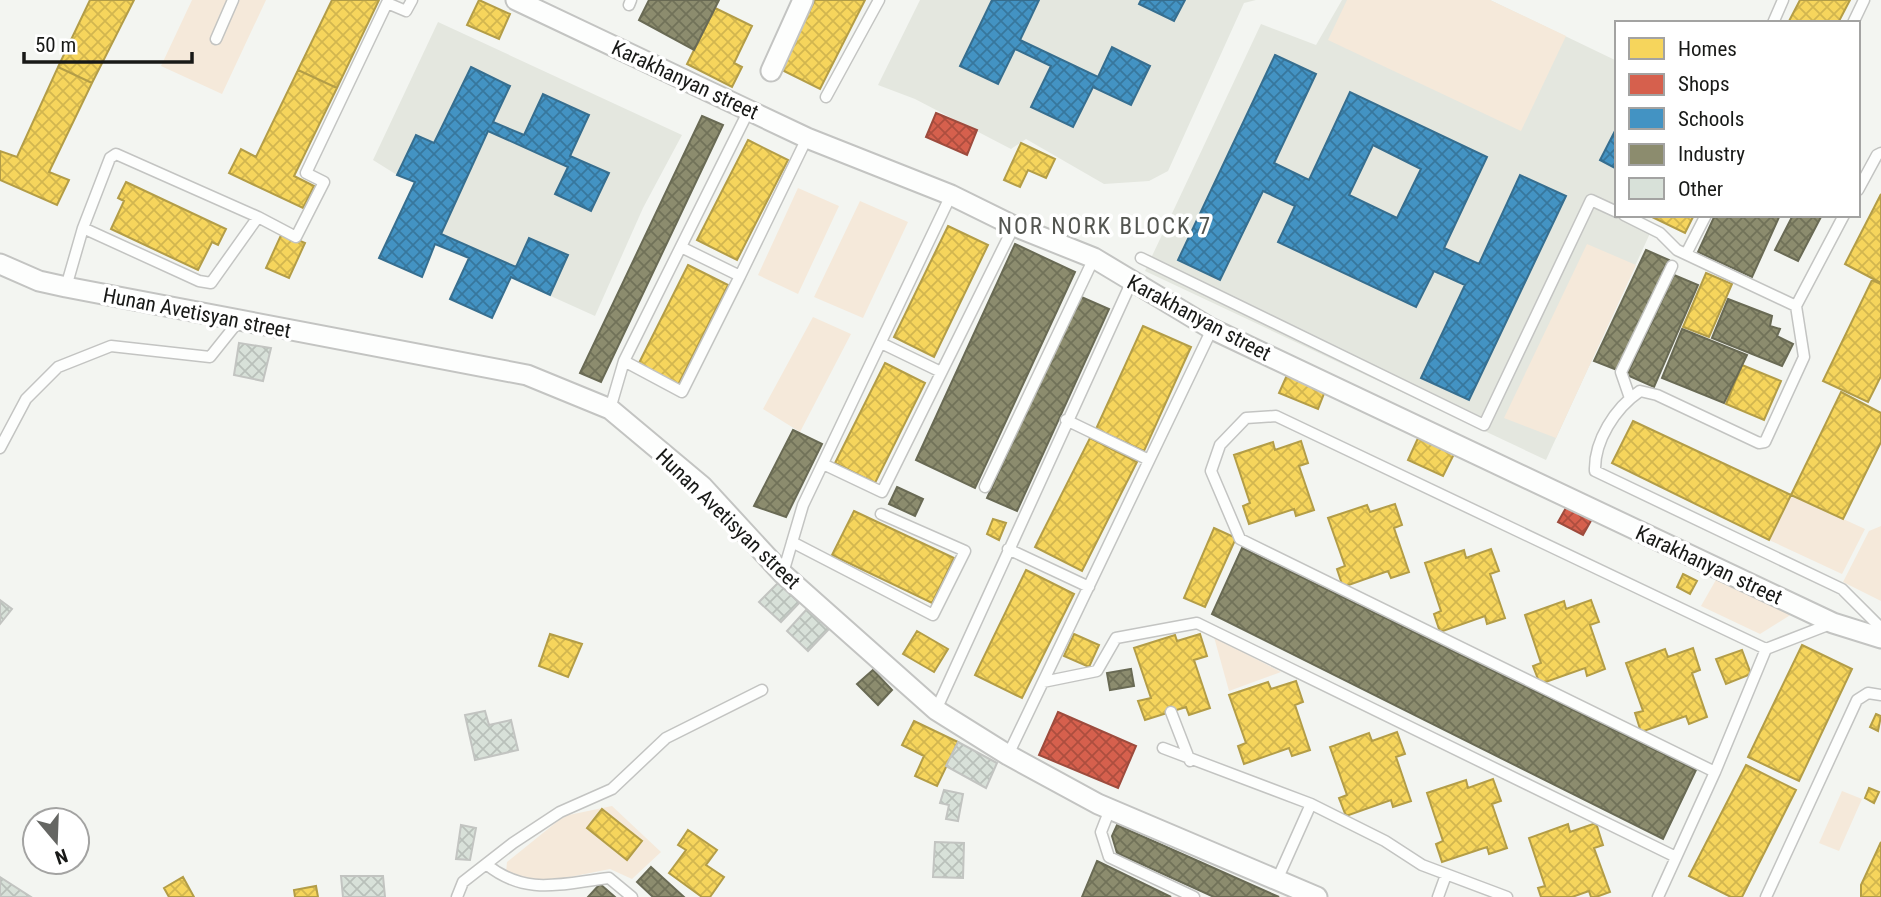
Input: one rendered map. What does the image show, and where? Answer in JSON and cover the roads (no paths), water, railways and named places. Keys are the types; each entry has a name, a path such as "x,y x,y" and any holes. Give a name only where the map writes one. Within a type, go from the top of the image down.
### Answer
{"street":[{"name":"Karakhanyan street","path":"516,0 807,138 951,195 1014,226 1094,258 1131,283 1212,329 1833,623 1881,638"},
{"path":"771,71 803,0"},
{"name":"Hunan Avetisyan street","path":"0,264 39,281 66,288 527,374 610,408 702,486 783,574 936,710 1008,755 1110,809 1317,897"}],"lane":[{"path":"216,39 233,0"},
{"path":"66,288 83,228 110,159 116,154 258,217 296,237 324,182 306,173 387,3 406,11 412,0"},
{"path":"826,97 879,0"},
{"path":"1774,21 1783,0"},
{"path":"1854,21 1864,0"},
{"path":"610,408 624,361 750,110"},
{"path":"624,361 682,392 807,138"},
{"path":"1860,186 1877,155 1881,153"},
{"path":"783,574 803,505 951,195"},
{"path":"1141,258 1484,425 1591,200 1615,211"},
{"path":"83,228 199,281 211,283 258,217"},
{"path":"1628,217 1660,233 1686,254 1796,306"},
{"path":"1686,254 1705,217"},
{"path":"1843,217 1796,306 1804,357 1765,442 1759,443 1657,395 1640,391 1622,404 1594,453 1594,471 1842,589 1881,628"},
{"path":"823,464 882,492 1014,226"},
{"path":"681,247 740,276"},
{"path":"985,487 1094,258"},
{"path":"1630,398 1621,372 1672,266"},
{"path":"936,710 1066,420 1131,283"},
{"path":"0,448 26,399 58,367 111,346 210,357 238,322"},
{"path":"1008,755 1212,329"},
{"path":"881,343 941,372"},
{"path":"1715,772 1240,539 1211,471 1220,445 1246,418 1276,416 1766,649"},
{"path":"1066,420 1149,460"},
{"path":"792,541 933,615 965,551 881,514"},
{"path":"1008,549 1089,587"},
{"path":"1043,682 1097,671 1116,638 1197,623 1676,857"},
{"path":"1658,897 1715,772 1766,649 1833,623"},
{"path":"457,897 463,882 486,864 559,812 612,789 666,738 762,690"},
{"path":"1766,897 1857,699 1868,693 1881,695"},
{"path":"1171,712 1181,730 1190,761"},
{"path":"1163,748 1190,761 1311,804 1446,875 1507,897"},
{"path":"1277,880 1311,804"},
{"path":"1110,809 1101,832 1109,857 1194,897"},
{"path":"486,864 498,874 542,888 609,878 632,897"},
{"path":"1438,897 1446,875"}],"district":[{"name":"NOR NORK BLOCK 7","path":"1105,226"}]}
